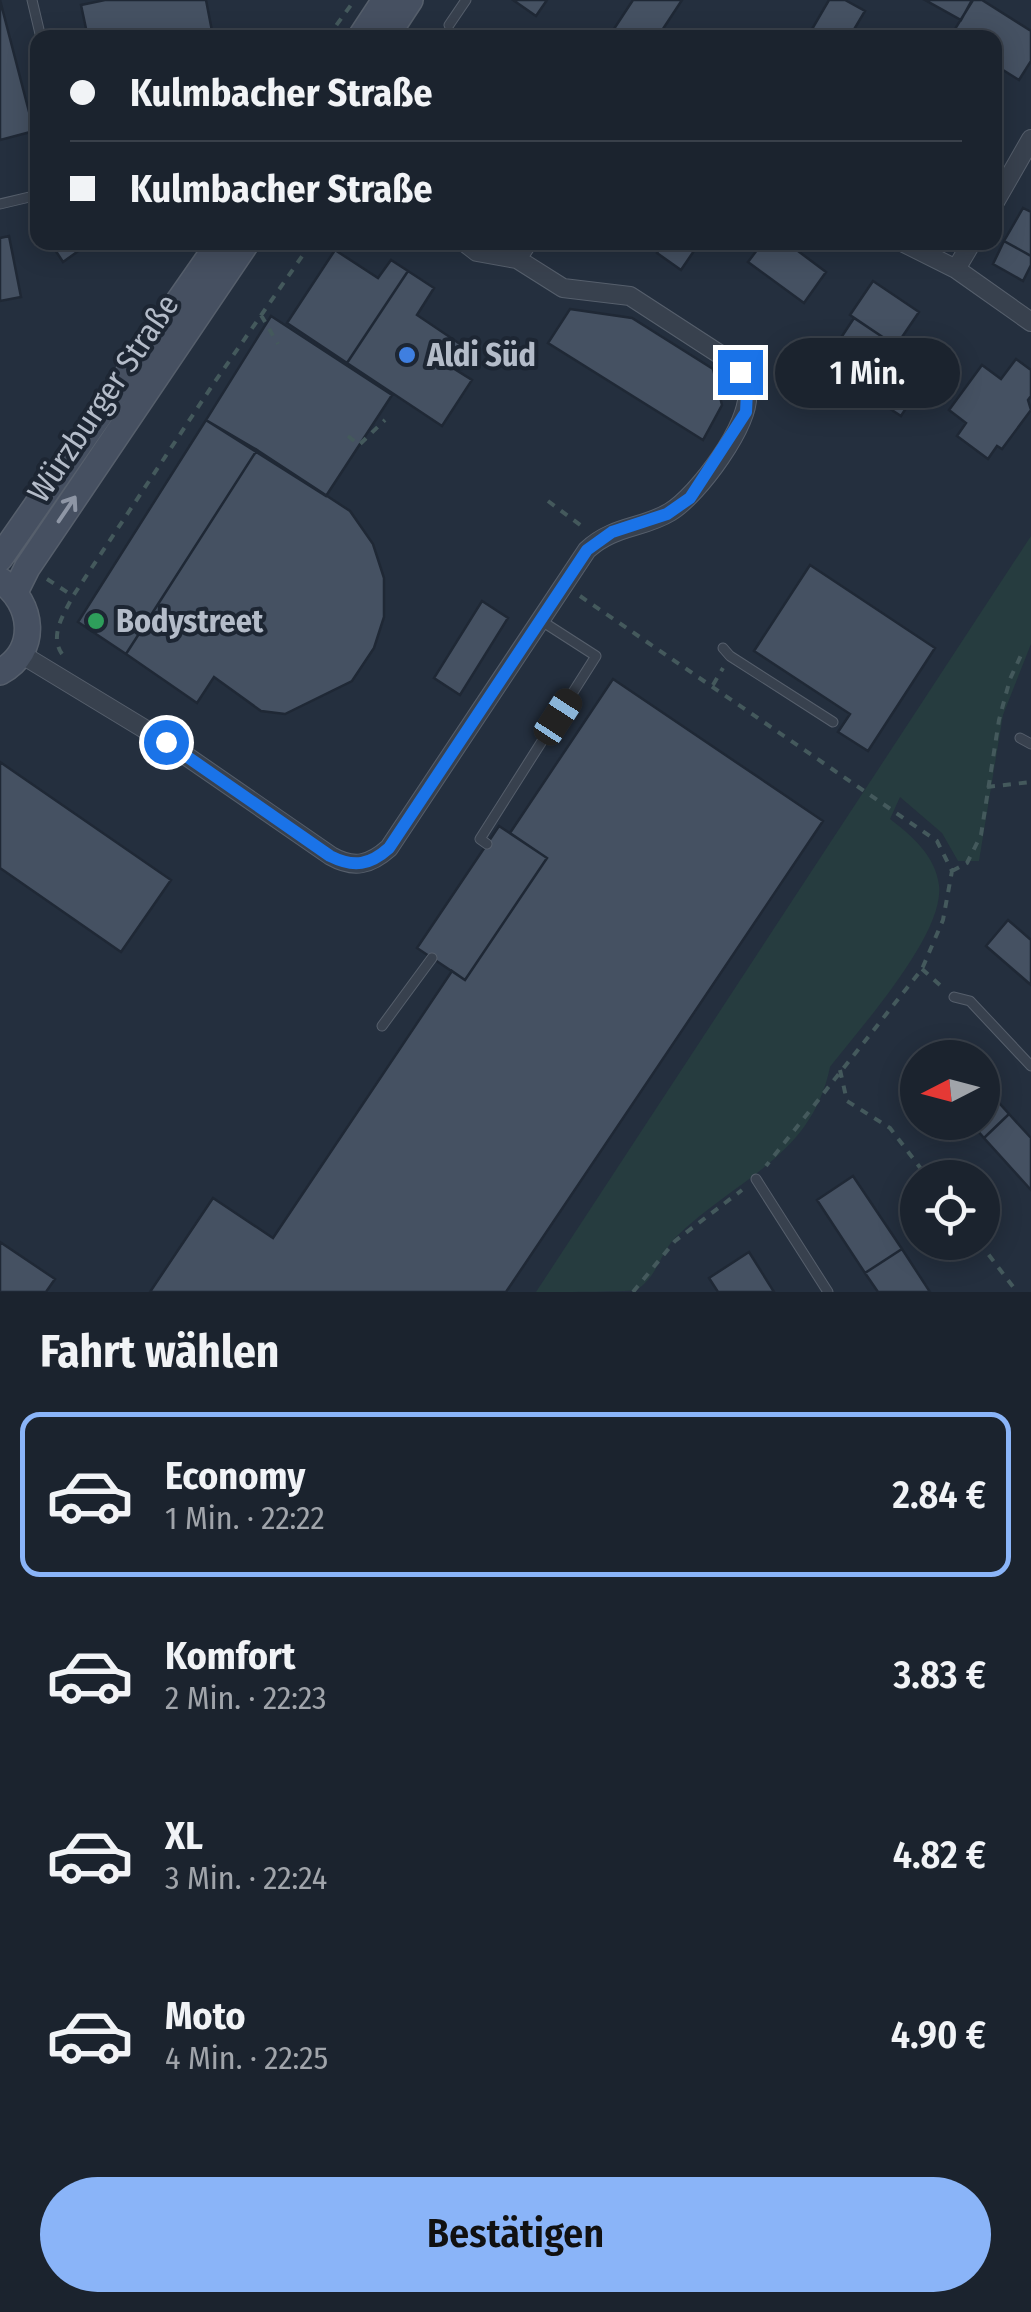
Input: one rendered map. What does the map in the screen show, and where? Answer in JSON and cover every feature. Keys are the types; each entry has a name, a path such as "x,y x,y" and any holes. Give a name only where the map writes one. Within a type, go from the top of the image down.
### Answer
{"main road":[{"path":"365,30 385,0"},
{"path":"390,30 410,0"},
{"name":"Würzburger Straße","path":"0,558 214,250"},
{"name":"Würzburger Straße","path":"8,586 28,568 242,250"},
{"path":"0,672 21,654 28,638 24,605 8,586"}],"street":[{"path":"1002,190 1031,140"},
{"path":"475,250 516,260"},
{"path":"21,654 166,742 330,856 344,864 362,865 376,860 389,848 587,550 599,538 667,514 690,498 742,423 747,390 740,372 727,359 630,296 563,288 516,260 507,250"},
{"path":"516,260 523,250"},
{"path":"918,250 956,269 1031,322"},
{"path":"956,269 967,250"}],"lane":[{"path":"32,0 38,30"},
{"path":"448,25 466,0"},
{"path":"0,204 30,197"},
{"path":"487,844 480,838 596,656 540,620"},
{"path":"722,648 833,722"},
{"path":"1020,738 1031,744"},
{"path":"382,1026 432,958"},
{"path":"954,997 970,1001 1031,1066"},
{"path":"756,1179 828,1292"}],"path":[{"path":"333,30 354,0"},
{"path":"68,663 57,647 57,636 58,625 73,596 306,250"},
{"path":"261,315 278,344"},
{"path":"348,436 359,446 385,420"},
{"path":"548,500 584,528 579,538"},
{"path":"562,585 926,832 937,841 952,871 942,920 922,969 756,1179 676,1241 633,1292"},
{"path":"952,871 966,862 981,836 1002,706 1023,651"},
{"path":"987,787 1031,782"},
{"path":"922,969 954,997"},
{"path":"840,1070 847,1101 890,1128 914,1160"},
{"path":"993,1260 1017,1292"}],"green space":[{"path":"1031,536 1031,644 1003,715 979,861 958,861 942,833 900,797 890,819 914,839 933,864 939,885 937,905 929,929 898,980 830,1067 821,1097 807,1123 769,1163 678,1235 650,1278 636,1290 536,1292"}],"building":[{"path":"0,0 30,116 30,132 0,140"},
{"path":"105,0 206,0 212,30 86,30 81,5"},
{"path":"513,0 547,0 536,16"},
{"path":"633,0 682,0 662,30 613,30"},
{"path":"829,0 845,0 865,11 854,30 812,30"},
{"path":"925,0 972,0 961,20"},
{"path":"973,0 982,0 1031,31 1031,61 1019,80 1002,69 1002,30 954,30"},
{"path":"1023,208 1031,212 1031,256 1004,241"},
{"path":"9,236 21,297 0,301 0,238"},
{"path":"1004,241 1031,256 1023,281 993,264"},
{"path":"55,250 80,250 63,262"},
{"path":"335,250 378,278 391,260 408,271 347,363 287,323"},
{"path":"659,250 695,250 681,270 657,253"},
{"path":"757,250 797,250 826,272 804,303 748,262"},
{"name":"Aldi Süd","path":"408,271 434,288 417,315 466,348 453,368 472,380 442,426 347,363"},
{"path":"873,281 919,312 896,346 850,315"},
{"path":"570,309 632,318 713,369 722,405 703,440 548,343"},
{"path":"271,316 392,395 326,496 206,420"},
{"path":"854,318 896,346 884,365 919,388 901,416 823,365"},
{"path":"1016,359 1031,370 1031,410 1002,449 997,446 988,459 957,436 966,423 949,410 982,365 1001,379"},
{"path":"206,420 257,450 126,654 78,622"},
{"path":"257,450 350,511 373,544 384,578 384,617 374,648 352,681 285,714 261,711 214,677 197,703 126,654"},
{"path":"810,565 935,648 868,751 838,732 850,714 754,651"},
{"path":"482,601 508,618 460,695 434,678"},
{"path":"613,679 823,821 506,1292 150,1292 213,1198 273,1238 452,971 465,980 547,858 510,833"},
{"path":"0,762 171,880 121,952 0,868"},
{"path":"499,826 547,858 465,980 417,948"},
{"path":"1008,920 1031,940 1031,985 986,946"},
{"path":"1000,1104 1009,1114 1000,1123"},
{"path":"1009,1114 1031,1138 1031,1190 986,1140 1000,1140 1000,1123"},
{"path":"853,1176 900,1250 865,1273 817,1200"},
{"path":"0,1242 55,1279 46,1292 0,1292"},
{"path":"900,1250 900,1260 909,1260 930,1292 878,1292 865,1273"},
{"path":"749,1252 774,1292 718,1292 709,1278"}],"place":[{"name":"Aldi Süd","path":"407,355"},
{"name":"Bodystreet","path":"96,621"}],"route":[{"path":"166,742 344,864 362,865 376,860 389,848 587,550 599,538 667,514 690,498 742,423 747,390 740,372"}]}
